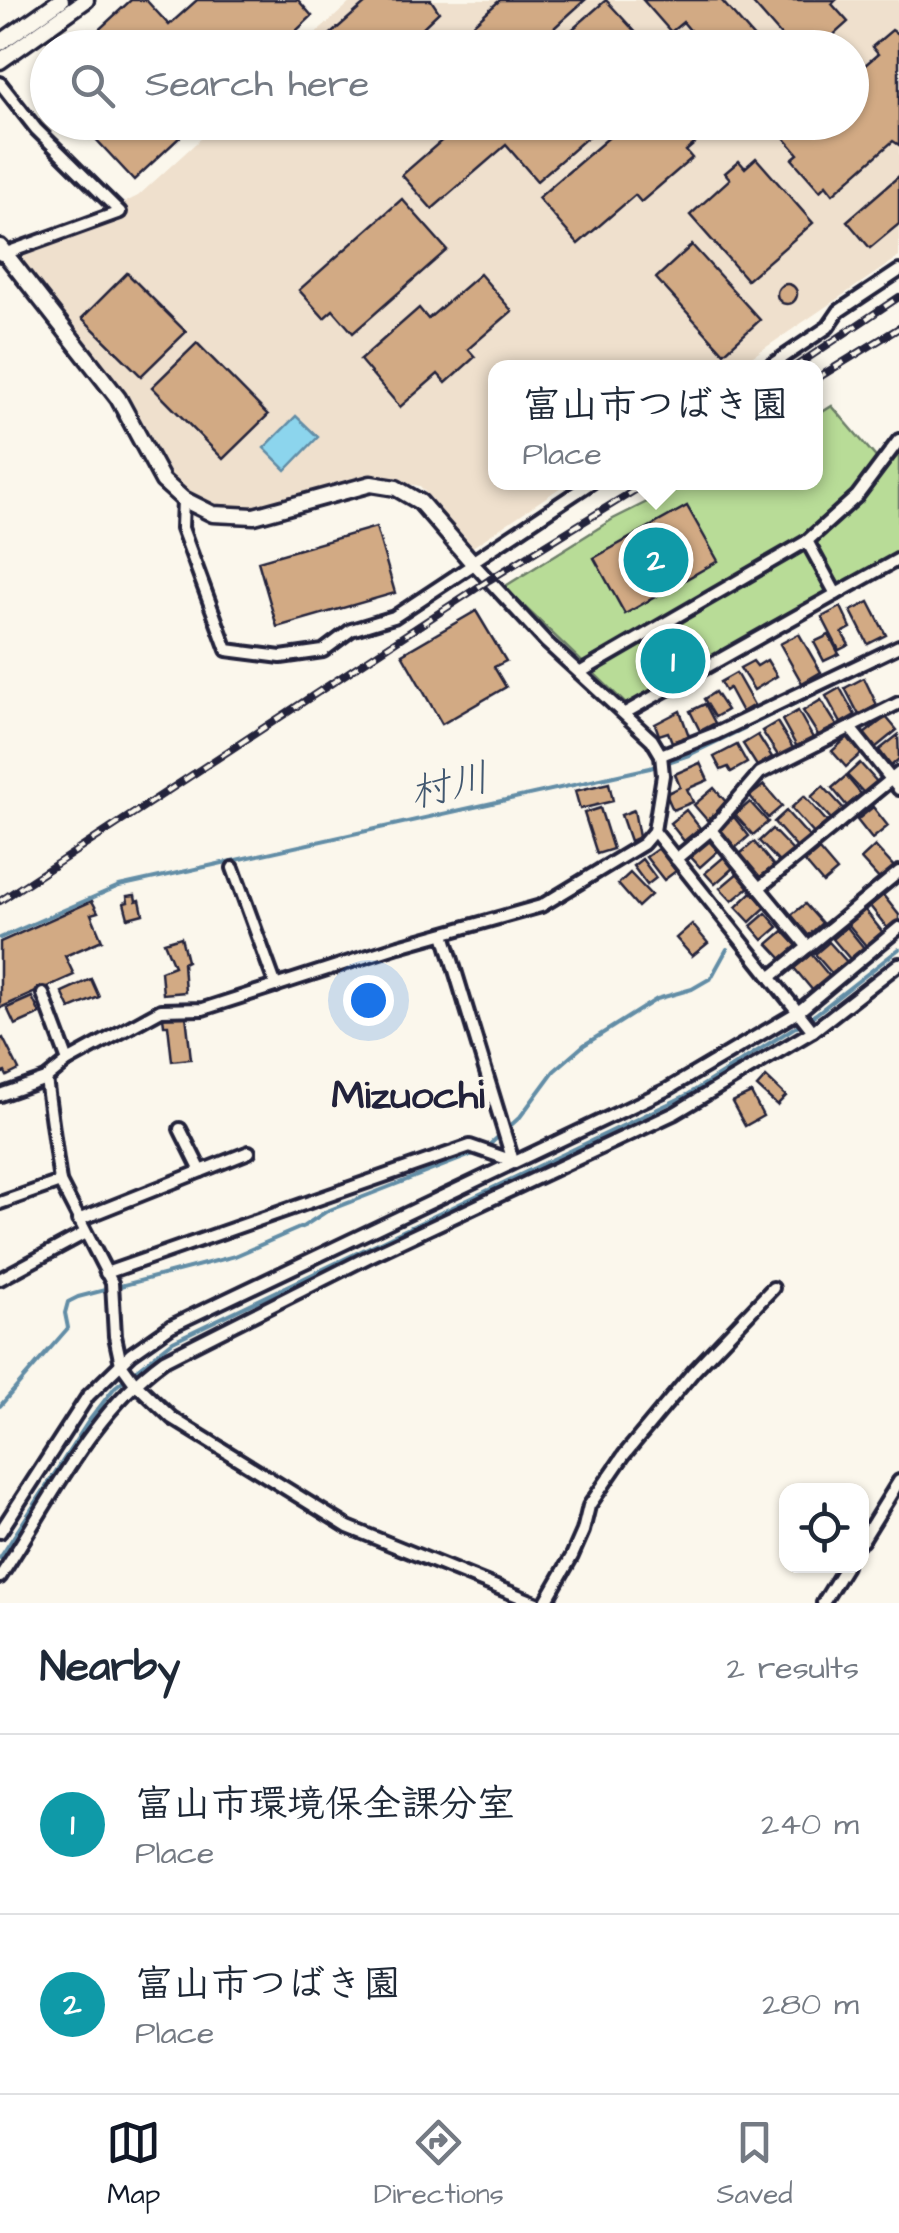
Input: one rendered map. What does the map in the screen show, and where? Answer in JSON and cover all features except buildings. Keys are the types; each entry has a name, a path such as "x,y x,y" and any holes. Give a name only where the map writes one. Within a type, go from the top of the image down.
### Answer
{"street":[{"path":"0,44 62,0"},
{"path":"43,30 86,0"},
{"path":"0,60 30,39"},
{"path":"0,83 30,120"},
{"path":"0,1095 46,1078 68,1061 161,1010 203,1009 541,906 643,844 654,831 662,773 661,756 652,740 534,631 420,502 396,488 371,484 254,516 213,514 182,499 162,481 118,398 1,252 120,212 48,140"},
{"path":"779,360 828,327 839,311 899,271"},
{"path":"581,672 807,541 857,496 899,440"},
{"path":"182,499 182,528 227,650 281,657 323,651 351,630 394,616 580,490"},
{"path":"807,541 836,594"},
{"path":"625,713 899,559"},
{"path":"661,756 718,733 899,646"},
{"path":"676,859 711,830 760,774 899,703"},
{"path":"759,888 896,781 850,728"},
{"path":"711,830 808,946"},
{"path":"654,831 814,1031"},
{"path":"232,868 276,986"},
{"path":"771,977 899,872"},
{"path":"0,1532 88,1396 121,1364 171,1326 668,1089 798,1012 899,928"},
{"path":"444,934 513,1162"},
{"path":"0,1576 80,1452 134,1382 200,1340 675,1113 814,1031 899,964"},
{"path":"43,994 68,1061"},
{"path":"46,1078 60,1182 112,1283 121,1364 134,1382 172,1418 348,1527 536,1603"},
{"path":"180,1129 201,1171"},
{"path":"106,1273 470,1146 513,1162"},
{"path":"78,1220 249,1152"},
{"path":"0,1203 60,1182"},
{"path":"0,1278 85,1233"},
{"path":"545,1603 572,1556 589,1506 624,1455 694,1372 773,1288"},
{"path":"869,1530 899,1481"},
{"path":"823,1603 842,1573"}],"shaded area":[{"path":"353,0 899,0 899,257 747,360 488,360 488,490 557,490 471,548 420,486 380,479 349,480 252,507 222,507 190,493 174,479 129,397 18,255 138,196 199,140 869,140 869,30 320,30"}],"green space":[{"path":"832,406 886,469 899,454 899,554 629,707 504,587 613,519 671,490 823,490 823,412"}],"water":[{"path":"296,416 318,437 286,470 264,448"}],"waterway":[{"name":"村川","path":"0,938 119,886 650,768 689,755 899,653"},
{"path":"487,1147 520,1117 554,1071 584,1045 657,999 692,989 711,978 727,949"},
{"path":"0,1558 115,1387 173,1341 689,1094 816,1014 899,949"},
{"path":"0,1406 68,1328 68,1302 235,1256 304,1226 327,1211 479,1152"}],"railway":[{"path":"805,360 899,297"},
{"path":"823,375 899,328"},
{"path":"0,901 489,580 635,490"}],"place":[{"name":"富山市つばき園","path":"656,560"},
{"name":"富山市環境保全課分室","path":"673,661"}],"district":[{"name":"Mizuochi","path":"408,1094"}]}
